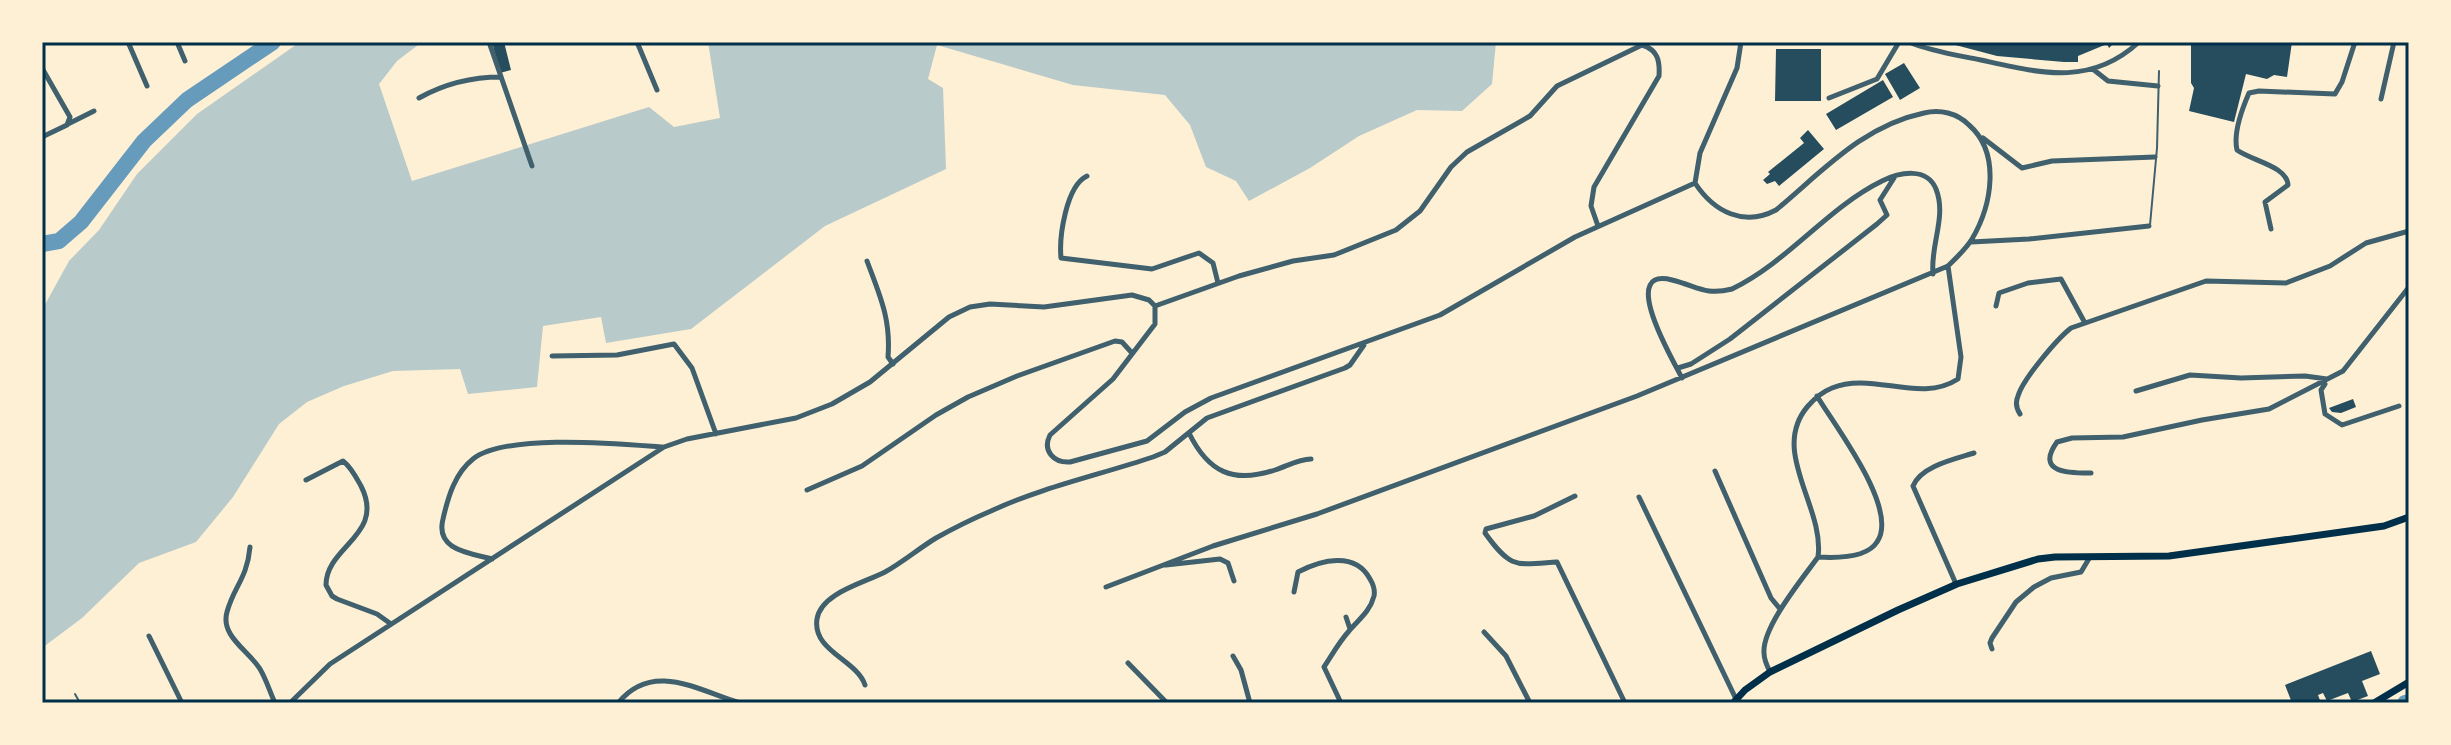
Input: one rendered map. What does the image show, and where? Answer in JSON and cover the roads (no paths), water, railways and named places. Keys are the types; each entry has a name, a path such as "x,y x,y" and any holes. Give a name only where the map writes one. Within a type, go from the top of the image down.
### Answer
{"main road":[{"path":"1735,701 1770,672 1956,584 2038,559 2169,556 2384,526 2409,517"},
{"path":"2374,703 2409,682"}],"street":[{"path":"128,42 147,86"},
{"path":"177,42 185,61"},
{"path":"489,42 532,166"},
{"path":"637,42 657,90"},
{"path":"1695,183 1700,153 1737,68 1741,42"},
{"path":"1829,98 1877,79 1899,42"},
{"path":"1909,42 1937,52 2062,74 2112,62 2139,42"},
{"path":"2271,229 2265,202 2288,185 2288,180 2285,174 2249,159 2237,150 2236,135 2246,99 2249,93 2259,91 2335,94 2355,42"},
{"path":"2381,99 2394,42"},
{"path":"1155,306 1293,261 1334,255 1396,230 1420,211 1451,167 1467,152 1525,120 1557,86 1642,45 1655,52 1659,76 1594,187 1591,206 1598,226"},
{"path":"42,68 70,117 67,125"},
{"path":"2093,69 2108,81 2158,86"},
{"path":"419,98 460,82 483,77 502,80"},
{"path":"42,137 94,111"},
{"path":"1695,183 1718,208 1739,218 1755,218 1776,210 1864,136 1925,112 1945,112 1965,121 2022,168 2052,161 2155,157"},
{"path":"1106,587 1161,565 1317,514 1682,378 1933,274 1948,266 1970,242 1983,211 1990,159 1982,138"},
{"path":"1682,378 1652,314 1647,292 1650,285 1670,279 1708,293 1732,289 1862,194 1895,176 1923,175 1929,178 1937,192 1940,215 1931,259 1933,274"},
{"path":"1087,176 1071,193 1060,244 1061,258 1152,269 1199,253 1213,263 1218,283"},
{"path":"1678,368 1691,364 1730,339 1877,224 1887,215 1880,200 1895,176"},
{"path":"492,559 455,548 442,536 443,517 458,475 475,457 485,452 532,445 614,443 664,447 812,413 852,394 949,317 978,305 1044,307 1132,295 1149,300 1155,306 1155,324 1101,390 1050,435 1047,447 1056,460 1070,462 1147,441 1185,412 1211,398 1427,320 1465,302 1598,226 1695,183"},
{"path":"1970,242 2149,226"},
{"path":"2020,414 2016,400 2029,378 2061,336 2071,328 2206,281 2286,283 2330,266 2366,243 2409,231"},
{"path":"867,261 886,312 888,357 893,364"},
{"path":"1770,672 1764,653 1765,643 1780,610 1818,557 1816,520 1799,472 1794,447 1797,421 1817,396 1839,385 1869,383 1913,389 1945,386 1958,379 1961,357 1948,266"},
{"path":"1996,306 1999,293 2008,289 2061,279 2085,323"},
{"path":"2091,473 2065,474 2058,471 2052,456 2057,442 2072,438 2123,437 2269,409 2343,371 2409,287"},
{"path":"807,490 862,466 936,415 1017,376 1115,341 1122,342 1132,353"},
{"path":"552,356 617,355 674,344 692,368 716,434"},
{"path":"865,685 854,667 822,640 816,623 825,603 885,572 934,539 993,510 1056,486 1153,457 1207,418 1345,368 1365,344"},
{"path":"2136,391 2190,375 2324,380"},
{"path":"2324,380 2321,390 2325,414 2342,425 2399,406"},
{"path":"1817,396 1855,455 1878,504 1882,526 1872,547 1851,555 1818,557"},
{"path":"1189,433 1215,469 1226,474 1256,475 1311,459"},
{"path":"292,702 330,664 664,447"},
{"path":"1956,584 1913,486 1926,472 1974,453"},
{"path":"306,480 337,462 343,461 348,465 367,500 367,516 329,571 326,585 337,599 377,614 391,624"},
{"path":"1715,471 1771,598 1780,610"},
{"path":"1575,496 1534,516 1486,529 1485,533 1502,556 1513,563 1557,562 1625,703"},
{"path":"1639,497 1735,701"},
{"path":"250,547 247,571 227,612 227,625 233,639 261,671 275,703"},
{"path":"1992,649 1992,638 2024,595 2043,580 2081,572 2090,556"},
{"path":"1161,565 1220,559 1228,563 1234,581"},
{"path":"1294,592 1298,572 1329,560 1345,560 1368,574 1375,595 1364,615 1350,629 1324,667 1341,703"},
{"path":"1346,617 1350,629"},
{"path":"1484,632 1506,656 1530,703"},
{"path":"149,636 182,703"},
{"path":"1233,656 1241,670 1250,703"},
{"path":"1128,663 1167,703"},
{"path":"618,703 640,685 681,681 740,703"}],"lane":[{"path":"2149,226 2157,148 2159,71"},
{"path":"75,694 80,703"}],"waterway":[{"path":"42,244 59,241 81,222 144,141 187,100 273,42"},
{"path":"2405,703 2409,702"}]}
